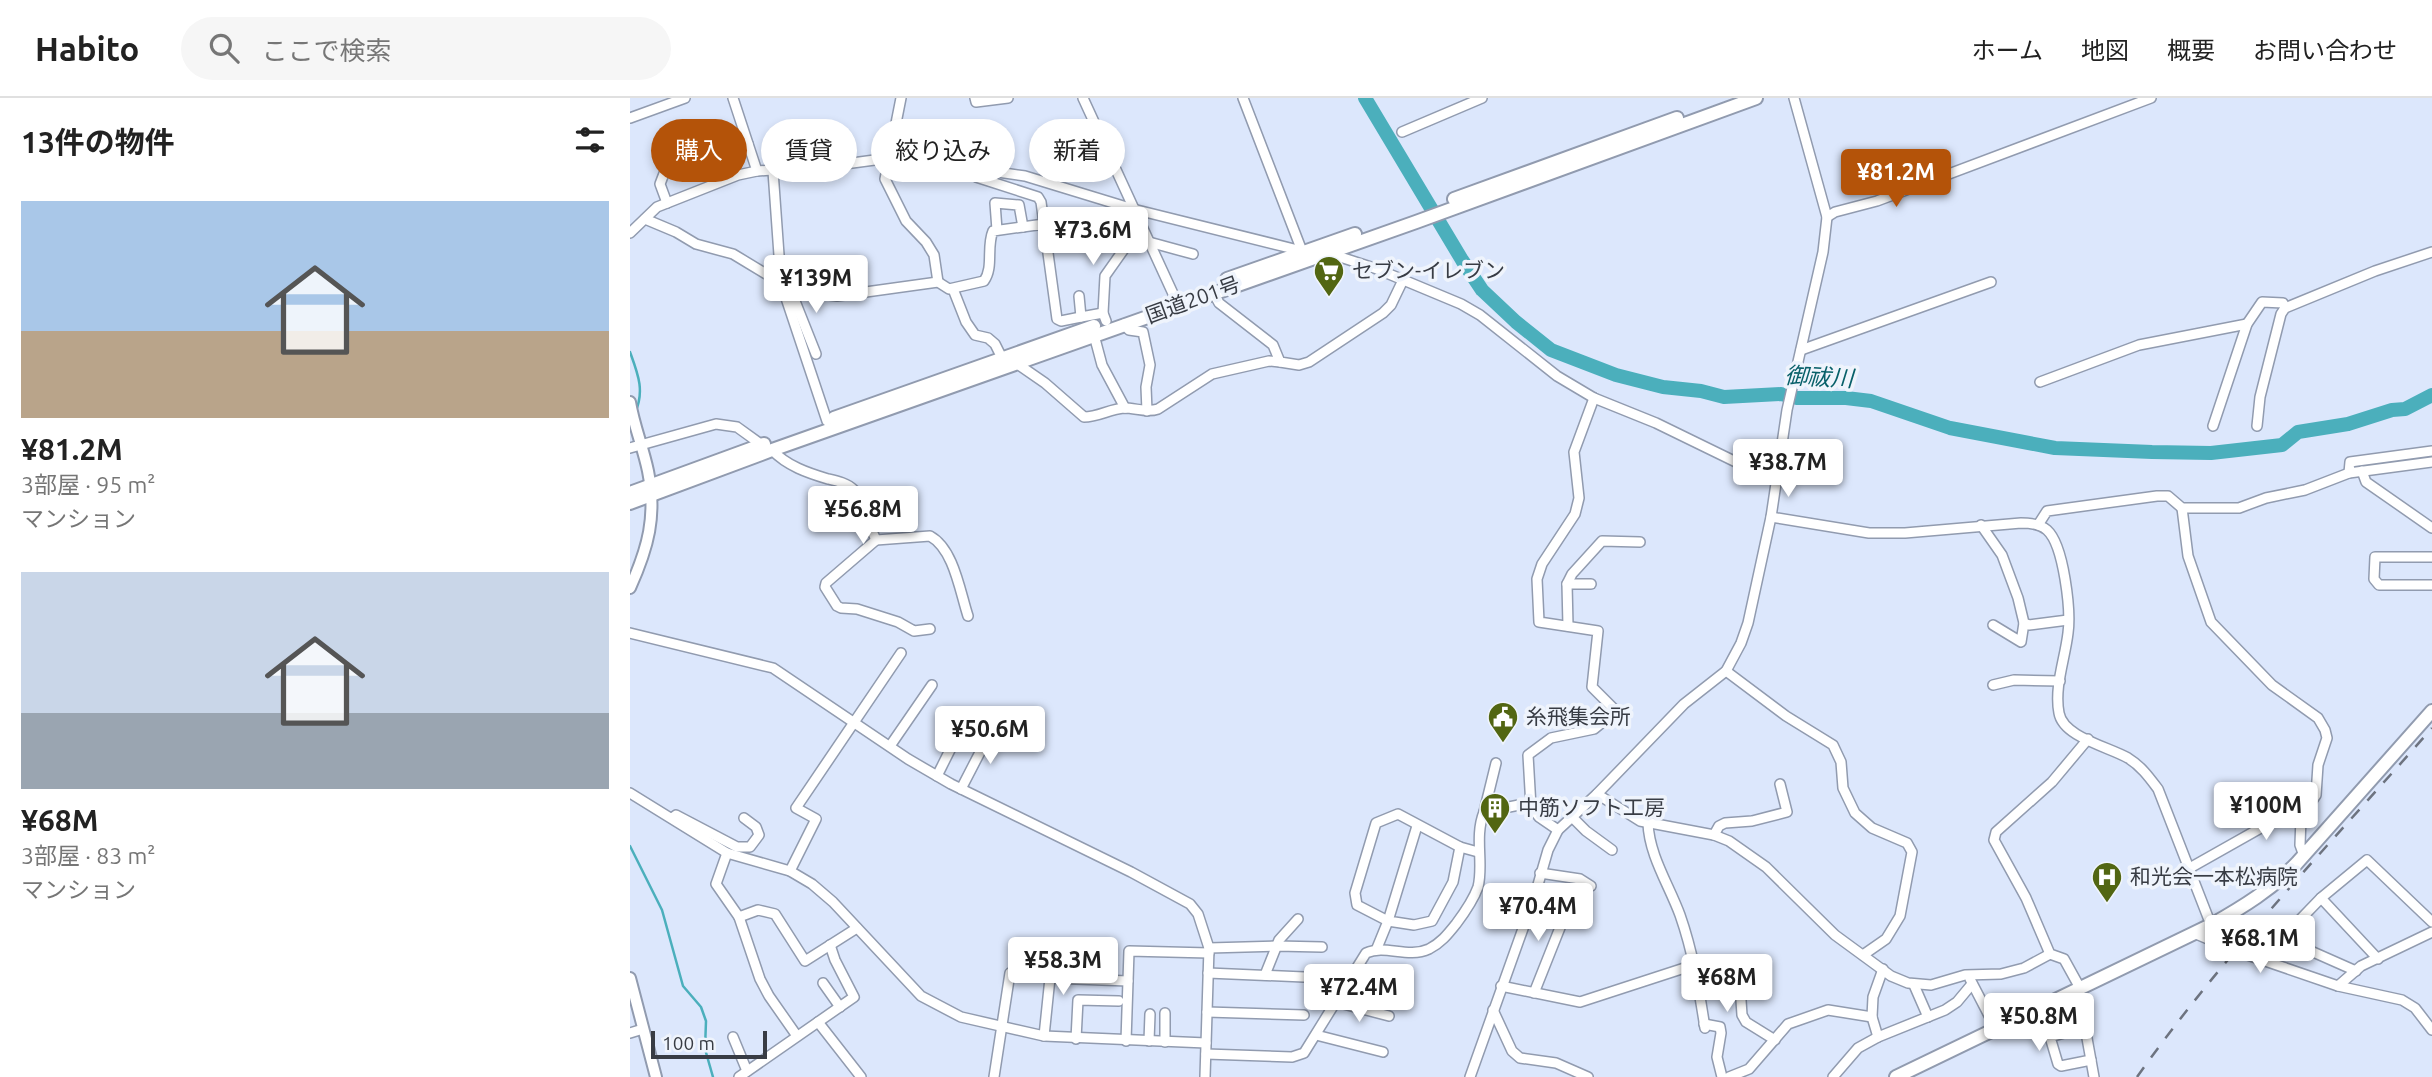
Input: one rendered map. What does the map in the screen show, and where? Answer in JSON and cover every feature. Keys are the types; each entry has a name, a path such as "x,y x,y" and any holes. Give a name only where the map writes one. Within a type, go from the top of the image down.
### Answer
{"highway":[{"name":"国道201号","path":"630,503 650,491 767,447 1326,252 1732,98"},
{"name":"国道201号","path":"1447,206 1756,98"},
{"name":"国道201号","path":"767,447 827,421 1002,358 1105,317 1175,298 1302,251 1414,219"},
{"name":"国道201号","path":"630,493 650,491"},
{"path":"1896,1077 2211,925 2259,896 2282,879 2304,856 2432,711"}],"main road":[{"path":"630,402 635,447 650,491 650,532 645,555 630,588"},
{"path":"630,978 656,1077"}],"street":[{"path":"630,118 685,98"},
{"path":"733,98 757,171"},
{"path":"897,119 901,98"},
{"path":"975,98 976,102 1008,98"},
{"path":"1083,98 1175,298"},
{"path":"1243,98 1302,251"},
{"path":"1402,132 1482,98"},
{"path":"1470,1077 1535,895 1540,873 1558,830 1597,794 1684,704 1726,671 1748,623 1771,516 1794,374 1823,252 1827,217 1794,98"},
{"path":"1827,217 1835,212 1877,201 2151,98"},
{"path":"667,203 660,184 673,150 706,158 748,144"},
{"path":"630,233 657,206 738,175 761,171"},
{"path":"1015,175 1133,209 1302,251"},
{"path":"774,182 784,282 827,421"},
{"path":"886,182 906,221 934,254 938,282"},
{"path":"986,182 1038,197 1041,202 1057,319 1062,321 1081,317 1105,317 1105,275 1140,225"},
{"path":"997,230 995,203 1019,205 1023,227"},
{"path":"645,219 696,244 733,254 805,292 837,296 938,282 953,289 984,281 989,275 990,237 993,231 1044,224"},
{"path":"1149,242 1193,254"},
{"path":"1326,252 1461,304 1480,315 1557,376 1594,398 1777,478"},
{"path":"2257,426 2260,397 2281,314 2286,308 2375,271 2432,252"},
{"path":"784,282 829,277"},
{"path":"1016,362 1084,417 1125,408 1147,411 1158,409 1212,374 1269,361 1299,365 1309,362 1383,313 1391,305 1403,280"},
{"path":"784,282 816,354"},
{"path":"1801,350 1991,282"},
{"path":"953,289 966,322 975,335 988,338 995,344 1002,358"},
{"path":"1213,292 1219,303 1273,345 1280,362"},
{"path":"1079,296 1081,317"},
{"path":"2213,426 2247,324 2262,302 2283,303 2286,308"},
{"path":"1124,324 1129,330 1143,332 1149,353 1147,411"},
{"path":"2040,382 2139,345 2247,324"},
{"path":"1094,335 1102,365 1125,408"},
{"path":"1558,830 1539,817 1531,807 1528,755 1551,738 1594,729 1616,711 1592,687 1598,631 1539,622 1537,579 1542,564 1575,514 1579,498 1574,452 1594,398"},
{"path":"635,447 716,424 737,427 781,460 812,474 849,485 854,490 876,540"},
{"path":"2349,473 2350,463 2432,452"},
{"path":"2038,525 2047,511 2157,496 2168,496 2182,508 2239,508 2266,498 2305,490 2349,473 2432,462"},
{"path":"2362,471 2366,482 2432,528"},
{"path":"2182,508 2188,556 2211,622 2272,685 2318,718 2325,730 2327,738 2318,765 2316,795 2301,817 2300,845 2304,856"},
{"path":"1771,516 1869,533 1905,533 2021,523 2038,525 2048,531 2057,546 2068,602 2058,704 2060,719 2068,729 2129,759 2147,774 2158,789 2211,925"},
{"path":"1981,525 2002,555 2018,598 2024,623 2021,642 1993,625"},
{"path":"876,540 884,542 930,536 938,540 950,559 968,616"},
{"path":"876,540 826,583 825,587 841,608 857,609 898,622 914,631 930,629"},
{"path":"1568,626 1567,584 1572,574 1602,541 1640,542"},
{"path":"2432,557 2375,557 2374,579 2379,585 2432,584"},
{"path":"1567,584 1591,584"},
{"path":"2024,623 2029,625 2068,620"},
{"path":"630,633 773,668 937,776 1190,904 1198,914 1209,951 1205,1077"},
{"path":"790,871 816,819 796,808 901,653"},
{"path":"1726,671 1803,728 1833,745 1842,762 1843,789 1855,813 1872,828 1907,843 1912,852 1900,916 1886,939 1863,955"},
{"path":"1993,685 2014,680 2060,681"},
{"path":"890,746 932,685"},
{"path":"937,776 967,716"},
{"path":"961,789 992,729"},
{"path":"2088,739 2052,782 2001,827 1995,836 1995,843 2026,898 2050,954 2064,959 2077,990 2094,1077"},
{"path":"1206,1055 1292,1057 1304,1053 1366,953 1377,948 1408,953 1429,948 1444,939 1469,907 1478,884 1480,822 1496,763"},
{"path":"1714,835 1719,826 1725,823 1752,821 1787,812 1780,784"},
{"path":"2188,869 2289,811 2281,789"},
{"path":"630,793 727,853 790,871 822,893 921,996 961,1017 1044,1036 1206,1043"},
{"path":"1597,794 1631,817 1647,823 1714,835 1729,841 1766,867 1835,934 1898,979 1914,985 1931,985 2001,974 2032,965 2050,954"},
{"path":"1484,812 1519,805 1531,807"},
{"path":"1460,847 1452,881 1432,921 1415,925 1388,921 1357,905 1355,892 1376,823 1398,814 1460,847 1478,852"},
{"path":"671,819 676,815 737,847 750,847 759,835 756,827 744,818"},
{"path":"1571,816 1612,850"},
{"path":"1647,823 1648,838 1680,915 1695,965 1705,1026 1720,1027 1717,1057 1722,1077"},
{"path":"1377,948 1417,826"},
{"path":"727,853 716,884 739,917 760,979 769,996 797,1036"},
{"path":"2356,971 2304,948 2289,931 2321,898 2367,860 2432,922"},
{"path":"1540,873 1580,879 1591,886"},
{"path":"1534,993 1567,910 1564,905 1535,895"},
{"path":"2321,898 2378,959"},
{"path":"739,917 758,910 775,914 805,961 857,928"},
{"path":"1265,975 1279,940 1298,919"},
{"path":"2338,986 2356,971 2432,932"},
{"path":"2194,933 2236,951 2338,986 2402,1000 2415,1008 2432,1030"},
{"path":"733,1037 743,1074 854,997 830,945"},
{"path":"1126,1041 1129,951 1322,947"},
{"path":"1044,1036 1050,978 1059,953"},
{"path":"1502,986 1580,1002 1715,961 1726,966 1740,986 1742,1015 1746,1022 1775,1040"},
{"path":"1878,1037 1872,1017 1873,997 1883,969"},
{"path":"994,1077 1010,973"},
{"path":"1208,973 1304,977"},
{"path":"1050,978 1128,981"},
{"path":"1833,1077 1858,1048 1945,1010 1957,1002 1970,979"},
{"path":"1970,979 1996,1029"},
{"path":"823,983 840,1007"},
{"path":"1914,985 1928,1017"},
{"path":"1076,1039 1078,1000 1119,1001"},
{"path":"1336,1002 1389,1016"},
{"path":"1493,1010 1512,1051 1520,1058 1556,1063 1588,1077"},
{"path":"1729,1077 1749,1069 1788,1024 1828,1010 1872,1017"},
{"path":"1207,1012 1304,1015"},
{"path":"1165,1013 1165,1042"},
{"path":"1149,1041 1150,1014"},
{"path":"818,1022 861,1077"},
{"path":"2085,1027 2050,1037 2061,1066 2091,1060"},
{"path":"630,1033 643,1029"},
{"path":"1316,1035 1383,1052"}],"waterway":[{"name":"御祓川","path":"1365,98 1482,290 1551,350 1616,375 1663,387 1701,391 1724,397 1781,394 1797,398 1871,401 1950,428 2055,448 2152,452 2211,453 2282,445 2298,432 2348,424 2392,410 2405,409 2432,395"},
{"path":"630,352 640,390 635,413"},
{"path":"630,846 662,910 683,986 701,1007 706,1021 705,1049 713,1077"}],"railway":[{"path":"2137,1077 2243,942 2432,728"}],"place":[{"name":"セブン-イレブン","path":"1329,298"},
{"name":"糸飛集会所","path":"1503,744"},
{"name":"中筋ソフト工房","path":"1495,835"},
{"name":"和光会一本松病院","path":"2107,904"}]}
